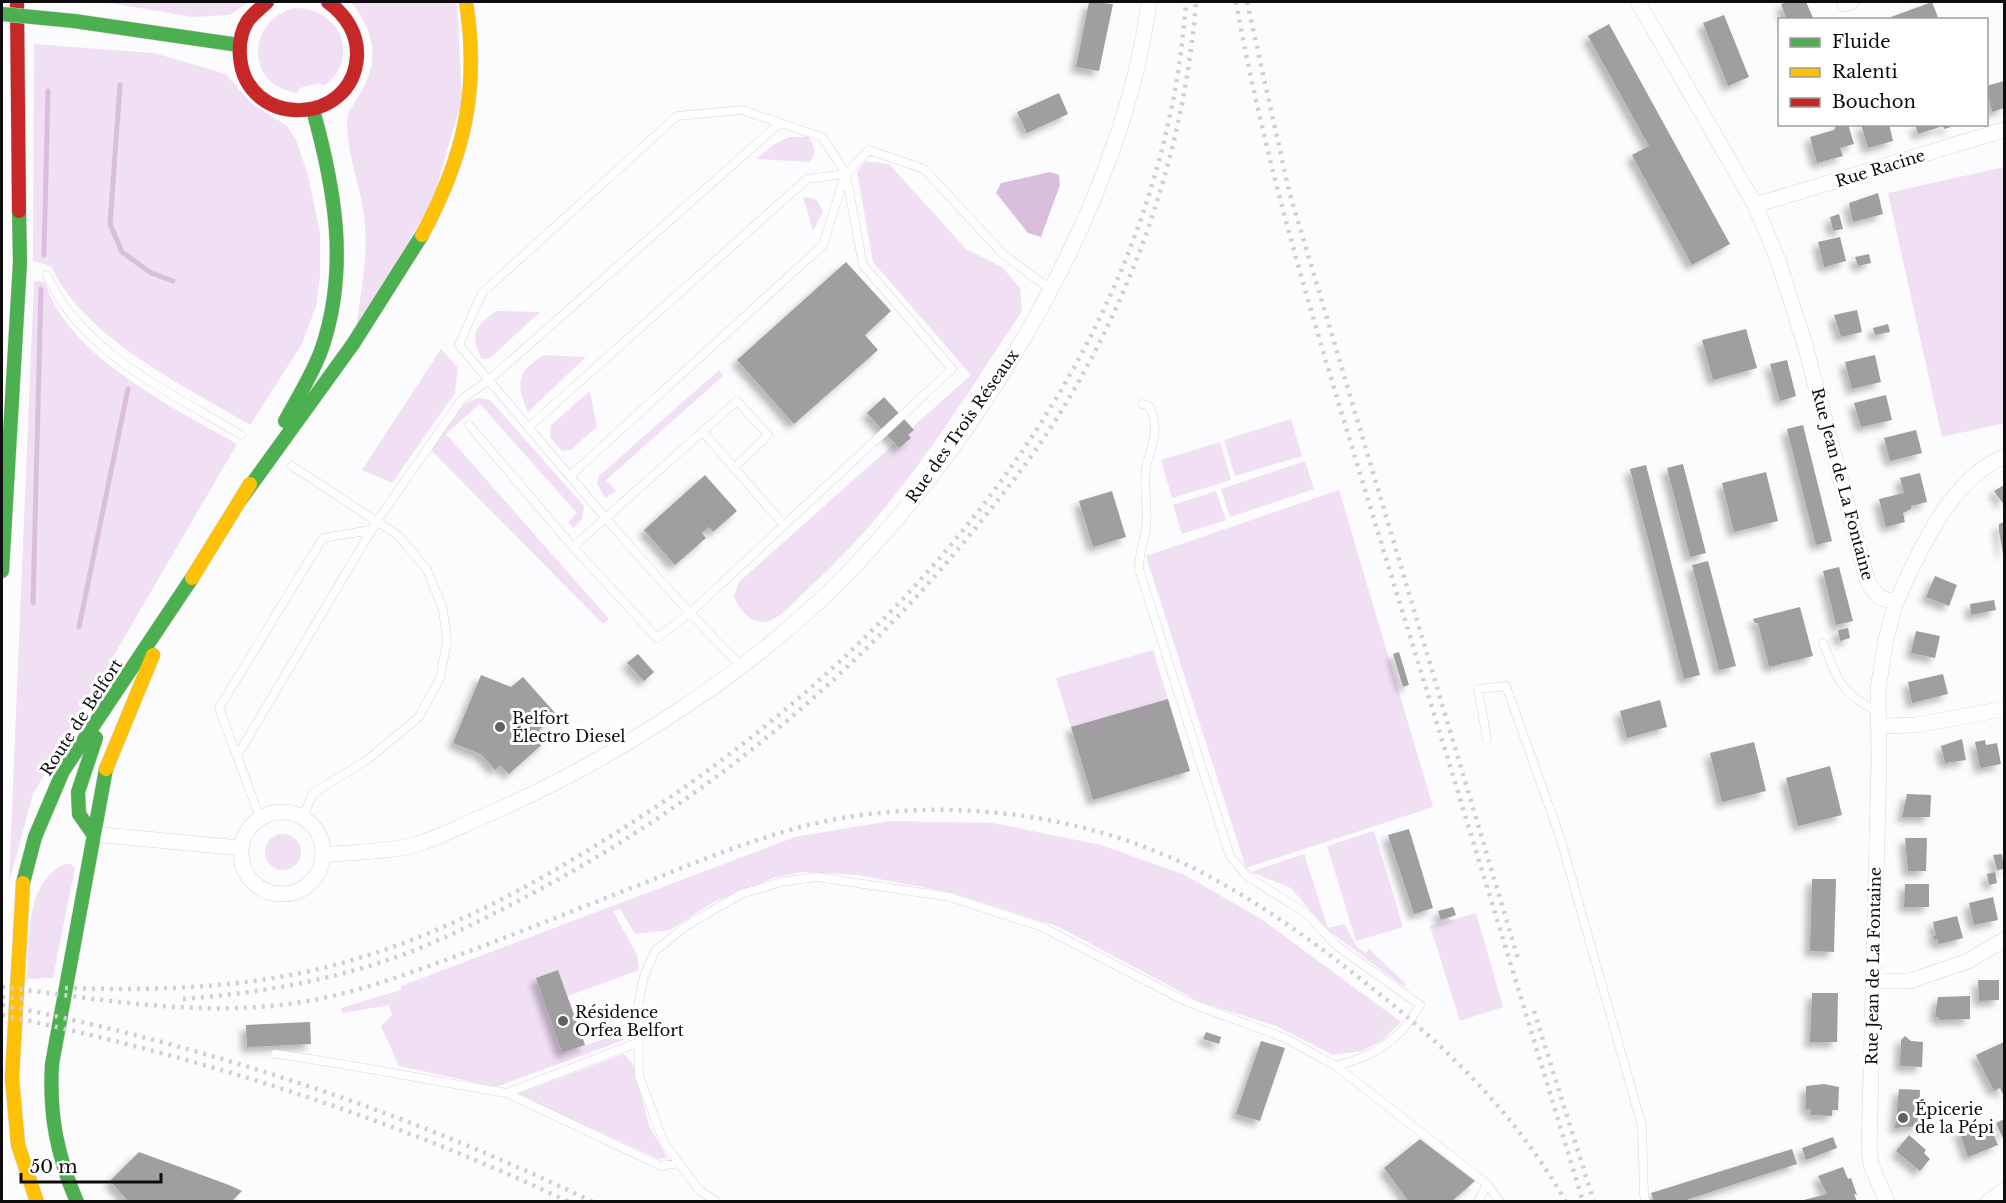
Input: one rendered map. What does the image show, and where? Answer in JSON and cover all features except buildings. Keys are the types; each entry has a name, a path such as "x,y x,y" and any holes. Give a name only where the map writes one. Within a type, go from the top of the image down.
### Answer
{"main road":[{"path":"2,571 9,482 20,262 18,2"},
{"path":"267,2 246,24 238,45 241,71 250,88 264,101 288,111 313,110 324,106 342,93 356,63 353,30 341,12 328,2"},
{"path":"241,499 359,336 406,263 442,194 464,136 469,106 472,78 466,2"},
{"path":"2,14 75,21 238,45"},
{"name":"Route de Belfort","path":"38,1202 18,1145 13,1104 17,939 21,890 46,805 63,771 111,697 171,612 241,499 318,358 330,323 336,294 339,225 331,175 313,110"},
{"name":"Route de Belfort","path":"77,1202 67,1181 52,1130 49,1081 69,953 106,768 171,612"},
{"path":"93,834 79,814 78,792 111,697"}],"street":[{"name":"Rue des Trois Réseaux","path":"323,855 416,845 543,790 637,737 741,666 844,577 919,492 993,387 1052,290 1109,160 1144,38 1149,2"},
{"name":"Rue Jean de La Fontaine","path":"1638,2 1755,205 1778,260 1805,345 1868,584 1880,598 1896,602 1886,639 1878,689 1880,719 1869,1148 1871,1165 1887,1202"},
{"name":"Rue Racine","path":"1755,205 2004,130"},
{"path":"1896,602 1916,558 1958,490 2004,457"},
{"path":"1880,719 1916,725 2004,709"},
{"path":"281,812 303,817 318,833 323,855 316,876 299,890 277,894 266,891 249,877 243,867 241,848 245,835 260,818 281,812"},
{"path":"93,834 241,848"},
{"path":"1873,981 1910,981 1968,961 2004,940"},
{"path":"1988,1202 2004,1190"}],"lane":[{"path":"468,425 573,547 657,638 691,612 952,369 863,265 846,174 822,137 742,110 677,116 482,293 459,345 606,517 691,612 741,666"},
{"path":"237,756 371,530 462,399 489,380 780,123"},
{"path":"571,475 823,245 846,174 869,150 924,169 1003,254 1052,290"},
{"path":"529,427 807,179 846,174"},
{"path":"47,274 57,297 96,340 130,368 241,435"},
{"path":"573,547 737,401 768,435 734,468"},
{"path":"1142,404 1149,406 1155,416 1147,463 1146,528 1139,551 1139,568 1230,856 1247,876 1306,914 1337,946 1420,1005 1395,1039 1381,1049 1336,1066"},
{"path":"702,431 784,525"},
{"path":"292,466 399,536 427,570 439,599 447,640 440,678 419,717 367,759 313,793 303,817"},
{"path":"260,818 219,708 323,538 371,530"},
{"path":"1823,643 1838,679 1851,697 1880,719"},
{"path":"1487,740 1478,689 1506,686 1560,837 1642,1126 1646,1202"},
{"path":"717,1202 699,1190 664,1143 639,1076 638,1006 644,976 655,951 686,926 741,894 781,882 816,877 950,897 1042,927 1185,1001 1285,1038 1336,1066 1487,1184 1500,1202"},
{"path":"507,1093 639,1042"},
{"path":"275,1054 388,1070 431,1081 507,1093 661,1166 679,1163"},
{"path":"1478,1202 1487,1184"}],"shaded area":[{"path":"104,2 248,2 230,15 192,17"},
{"path":"351,2 457,2 462,99 433,200 356,330 365,265 366,239 364,213 350,149 347,118 367,81 371,69 372,46 365,24"},
{"path":"295,8 311,10 324,16 341,36 343,49 342,62 336,74 324,86 319,83 300,88 297,93 280,88 268,78 261,66 258,52 260,38 267,25 279,15"},
{"path":"34,44 154,53 226,74 251,103 287,126 296,140 308,175 320,233 320,277 316,306 302,344 250,425 138,358 86,316 66,292 51,266 33,261"},
{"path":"789,137 808,137 814,150 810,162 756,159 773,145"},
{"path":"865,161 889,164 966,249 1002,267 1020,288 1022,311 950,420 872,523 843,555 785,611 768,621 755,621 740,608 734,596 739,582 971,375 873,262 857,172"},
{"path":"2004,167 2004,423 1942,437 1888,193"},
{"path":"1050,172 1059,175 1060,185 1041,237 1028,233 996,193 1001,183"},
{"path":"803,197 816,199 823,211 813,231"},
{"path":"34,281 45,282 57,309 76,334 99,356 154,396 237,444 33,794 9,882"},
{"path":"497,311 540,312 489,359 482,359 476,343 476,331"},
{"path":"441,349 458,368 455,393 392,483 362,470"},
{"path":"544,355 586,357 528,412 520,386 521,379 528,367"},
{"path":"719,370 723,376 606,480 616,491 605,498 597,484 599,476"},
{"path":"590,391 597,427 570,450 562,451 550,437 551,425"},
{"path":"479,398 490,400 584,506 582,519 573,528 568,522 577,513 480,404 446,434 609,619 603,624 431,450 464,404"},
{"path":"1291,419 1302,456 1235,476 1224,440"},
{"path":"1220,442 1231,480 1172,498 1161,460"},
{"path":"1305,461 1314,489 1230,517 1221,489"},
{"path":"1339,490 1433,807 1246,868 1146,556"},
{"path":"1216,491 1226,520 1182,534 1173,505"},
{"path":"1153,650 1168,699 1071,727 1056,678"},
{"path":"891,821 993,823 1101,845 1185,875 1261,919 1401,1022 1384,1039 1362,1051 1333,1055 1276,1026 1200,1002 1059,927 953,893 858,875 802,872 773,878 712,903 670,930 635,934 620,909 613,911 637,955 639,970 568,996 558,970 536,978 562,1053 623,1033 624,1040 496,1087 399,1066 381,1026 392,1015 389,1005 343,1013 341,1008 401,990 401,986 795,837"},
{"path":"1374,831 1403,927 1356,941 1327,846"},
{"path":"283,834 296,839 301,852 296,865 283,870 270,865 265,852 270,839"},
{"path":"1304,854 1328,928 1344,924 1358,948 1366,953 1369,949 1406,984 1404,987 1325,928 1291,888 1251,872"},
{"path":"65,864 71,864 75,868 53,978 27,979 30,931 36,899 42,884"},
{"path":"1476,913 1503,1007 1460,1021 1430,926"},
{"path":"624,1054 633,1064 649,1125 667,1158 659,1159 517,1094"}],"waterway":[{"path":"120,85 110,224 122,252 151,273 173,281"},
{"path":"44,255 48,91"},
{"path":"33,603 41,289"},
{"path":"79,627 128,389"}],"railway":[{"path":"65,988 173,988 279,977 349,961 419,937 519,890 614,834 721,761 823,677 916,584 1000,483 1071,373 1127,256 1166,132 1186,2"},
{"path":"183,999 272,989 359,969 434,942 510,905 623,841 732,765 833,680 880,634 926,586 1010,484 1061,412 1097,347 1139,253 1156,204 1182,104 1196,2"},
{"path":"1236,2 1264,135 1318,333 1583,1202"},
{"path":"1247,2 1289,191 1519,962"},
{"path":"2,987 162,1006 243,1008 283,1005 371,986 499,940 725,851 800,827 849,817 899,811 949,810 1000,813 1050,820 1099,832 1147,848 1216,880 1283,921 1367,984 1451,1057 1502,1111 1525,1140 1566,1202"},
{"path":"2,997 25,999"},
{"path":"2,1005 154,1040 303,1084 450,1138 593,1202"},
{"path":"1534,1011 1594,1202"},
{"path":"2,1015 147,1049 291,1092 431,1142 569,1202"}],"traffic: fast":[{"path":"2,14 74,21"},
{"path":"74,21 239,45"},
{"path":"285,421 310,376 322,348 335,288 337,258 333,199 313,110"},
{"path":"2,571 20,262 19,211"},
{"path":"241,499 353,344 422,235"},
{"path":"23,883 35,837 63,771 192,578"},
{"path":"93,834 79,814 78,792 96,738"},
{"path":"77,1202 64,1168 53,1118 52,1064 106,769"}],"traffic: slow":[{"path":"422,235 449,178 465,122 471,65 466,2"},
{"path":"192,578 250,484"},
{"path":"106,769 153,655"},
{"path":"23,883 12,1078 18,1145 37,1202"}],"traffic: jam":[{"path":"17,2 19,211"},
{"path":"267,2 249,19 242,34 240,57 247,81 260,97 279,107 299,110 320,107 338,96 351,79 357,56 353,33 345,19 328,2"}],"place":[{"name":"Belfort Électro Diesel","path":"500,727"},
{"name":"Résidence Orfea Belfort","path":"563,1021"},
{"name":"Épicerie de la Pépi","path":"1903,1118"}]}
